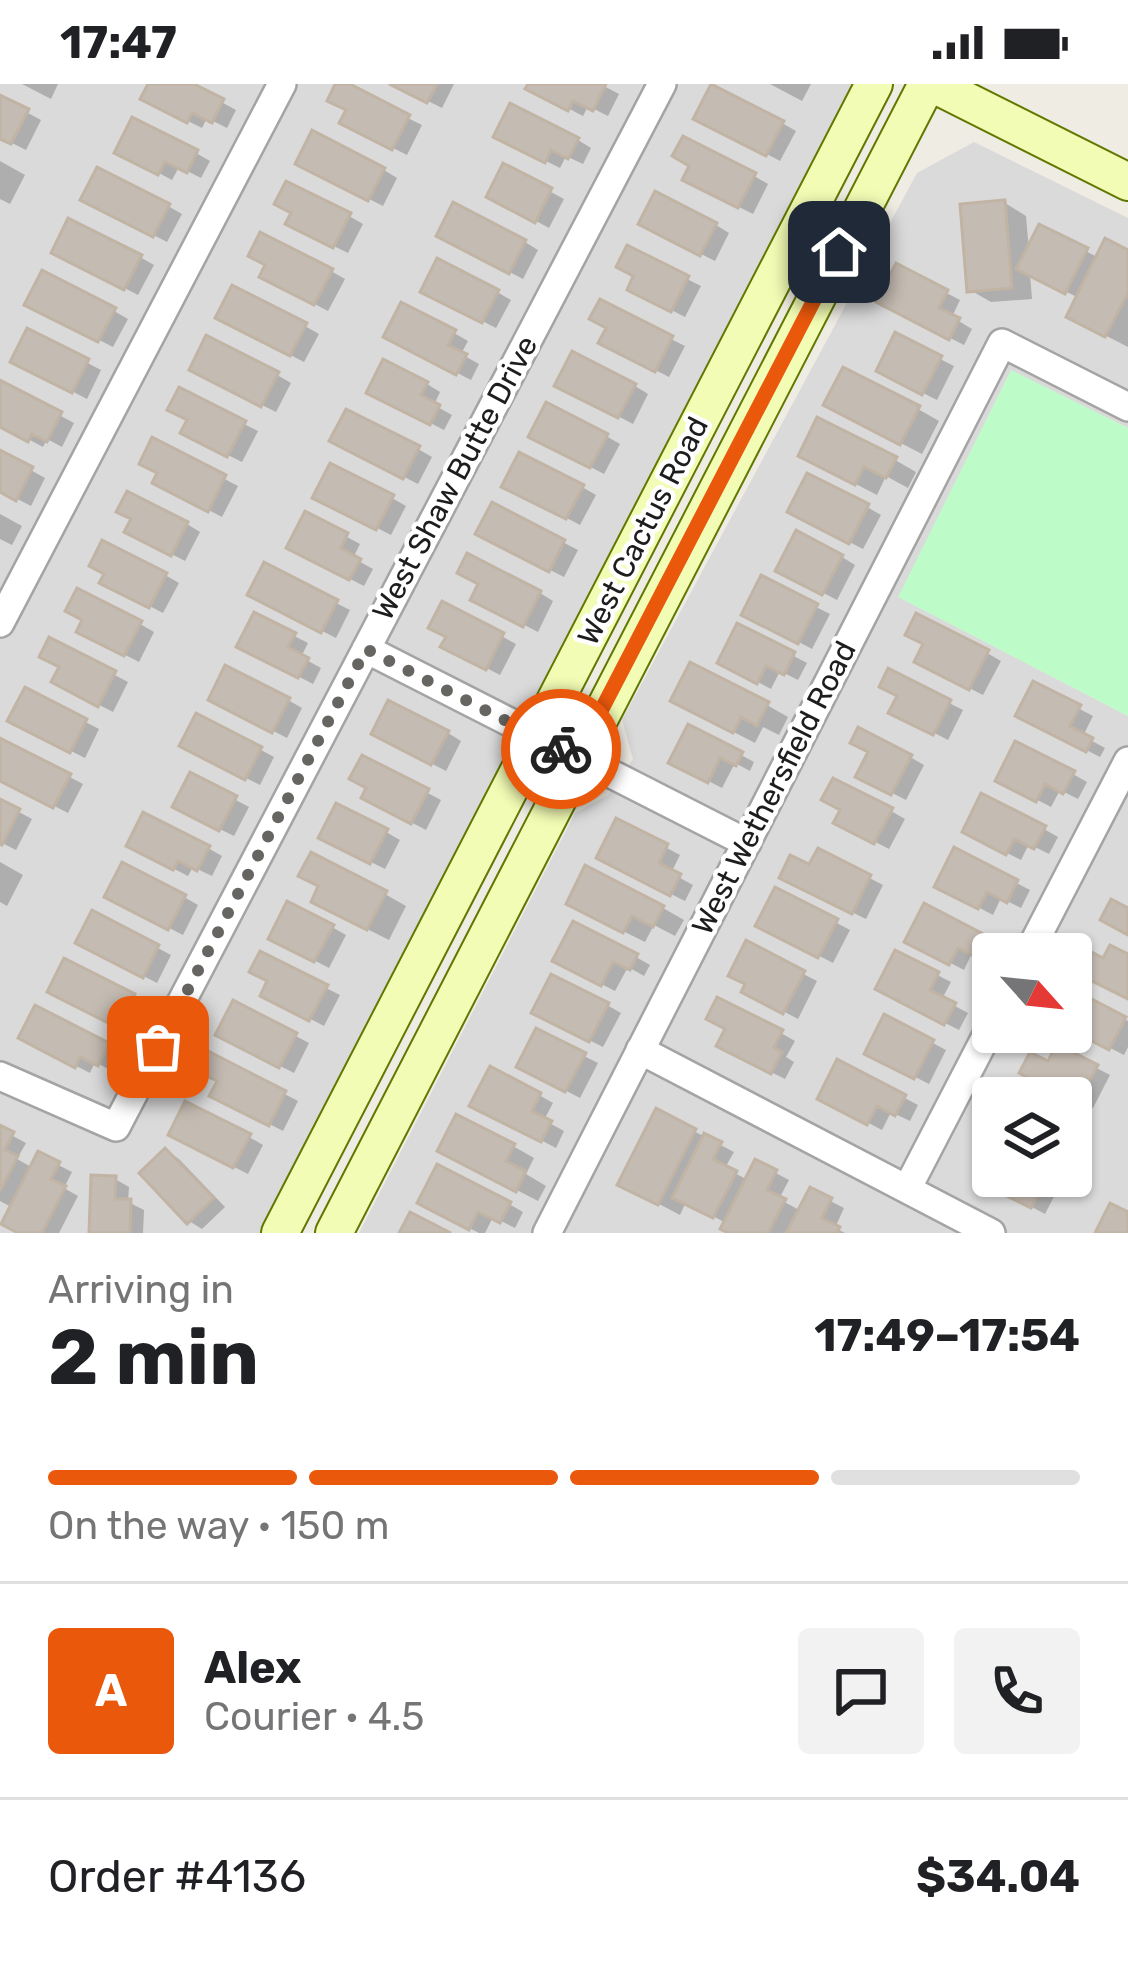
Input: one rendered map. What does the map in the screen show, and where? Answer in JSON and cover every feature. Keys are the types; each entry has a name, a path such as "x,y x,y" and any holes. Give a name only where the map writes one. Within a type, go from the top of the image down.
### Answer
{"street":[{"path":"0,623 282,84"},
{"name":"West Shaw Butte Drive","path":"0,1076 116,1127 662,84"},
{"name":"West Cactus Road","path":"280,1233 874,84"},
{"path":"930,84 1128,182"},
{"name":"West Cactus Road","path":"334,1233 930,84"},
{"name":"West Wethersfield Road","path":"547,1233 1002,343 1128,407"},
{"path":"366,649 747,843"},
{"path":"1039,933 1128,761"},
{"path":"640,1051 991,1233"},
{"path":"907,1189 977,1053"}],"shaded area":[{"path":"0,84 856,84 264,1233 0,1233"},
{"path":"974,142 1128,218 1128,428 1011,371 899,597 1128,716 1128,1233 359,1233 575,813 608,795 633,759 622,720 917,173"}],"green space":[{"path":"1011,370 1128,428 1128,716 898,597"}],"building":[{"path":"148,84 194,84 224,99 212,123 192,113 187,123 140,99"},
{"path":"335,84 350,84 410,115 392,150 339,123 346,110 327,101"},
{"path":"389,84 437,84 427,103"},
{"path":"528,84 606,84 593,111 573,101 568,111 525,89"},
{"path":"711,84 784,121 766,156 693,119"},
{"path":"0,95 29,109 11,144 0,139"},
{"path":"510,103 579,138 568,159 551,150 545,163 493,137"},
{"path":"132,117 198,150 187,173 165,162 158,175 114,153"},
{"path":"312,130 385,168 368,201 295,164"},
{"path":"683,136 756,173 738,208 682,180 689,166 672,156"},
{"path":"503,163 552,188 535,223 486,197"},
{"path":"97,167 170,204 153,237 80,200"},
{"path":"286,181 351,213 333,248 285,224 291,213 274,204"},
{"path":"655,191 717,223 700,256 638,224"},
{"path":"1005,200 1012,288 967,292 960,204"},
{"path":"453,202 526,240 509,274 436,236"},
{"path":"68,218 142,255 124,290 51,253"},
{"path":"1039,224 1088,248 1065,294 1016,269"},
{"path":"260,232 333,269 314,305 259,277 265,265 248,256"},
{"path":"1105,238 1128,250 1128,293 1105,337 1066,317"},
{"path":"627,245 689,276 671,312 627,290 633,276 616,267"},
{"path":"437,258 499,290 482,323 420,292"},
{"path":"896,263 948,290 939,308 960,318 949,340 876,302"},
{"path":"42,270 116,308 98,342 24,305"},
{"path":"232,285 307,323 290,356 215,318"},
{"path":"600,299 673,336 655,372 598,343 606,328 589,319"},
{"path":"401,302 456,330 448,345 467,354 456,375 383,337"},
{"path":"27,328 89,359 72,393 10,362"},
{"path":"895,332 942,356 922,395 876,371"},
{"path":"206,335 279,372 261,407 189,370"},
{"path":"572,351 636,384 618,418 554,386"},
{"path":"383,359 428,382 421,395 440,405 430,425 366,393"},
{"path":"843,367 920,406 900,445 823,405"},
{"path":"0,380 62,412 47,442 32,434 28,442 0,427"},
{"path":"179,387 246,421 227,457 180,433 187,420 167,410"},
{"path":"546,402 608,434 590,468 528,437"},
{"path":"346,409 420,446 403,479 329,441"},
{"path":"817,417 897,457 886,478 864,467 855,485 798,456"},
{"path":"152,437 226,475 208,512 152,483 157,473 139,464"},
{"path":"0,450 33,467 16,501 0,492"},
{"path":"519,452 584,485 566,519 501,487"},
{"path":"330,463 394,495 376,530 312,498"},
{"path":"807,473 869,504 849,544 787,512"},
{"path":"127,491 188,522 171,556 124,532 131,519 116,512"},
{"path":"492,502 565,540 549,572 475,534"},
{"path":"305,511 348,533 341,548 361,559 349,580 286,548"},
{"path":"796,530 843,555 822,595 775,571"},
{"path":"102,540 167,573 149,608 99,583 104,574 89,566"},
{"path":"467,553 541,591 523,627 470,600 478,584 457,573"},
{"path":"264,562 338,600 321,633 247,595"},
{"path":"761,575 818,604 798,644 741,615"},
{"path":"77,588 142,621 124,656 76,632 82,620 65,611"},
{"path":"442,601 504,633 486,670 440,647 446,637 428,628"},
{"path":"254,612 296,633 288,647 309,658 298,678 236,647"},
{"path":"916,613 989,650 969,690 914,662 923,644 905,635"},
{"path":"737,623 795,652 784,675 766,666 757,684 717,663"},
{"path":"49,637 116,671 98,707 51,682 59,667 39,657"},
{"path":"690,662 769,702 757,726 741,717 733,733 670,701"},
{"path":"225,665 290,698 272,733 208,700"},
{"path":"888,668 951,700 933,735 888,713 897,696 879,687"},
{"path":"1033,681 1081,705 1070,726 1093,738 1086,752 1015,716"},
{"path":"25,687 87,719 70,753 7,721"},
{"path":"388,700 449,731 431,765 371,734"},
{"path":"196,713 262,747 245,780 179,746"},
{"path":"688,724 743,752 736,766 720,758 708,783 668,763"},
{"path":"858,727 912,755 891,795 855,777 868,752 850,743"},
{"path":"0,738 71,774 53,808 0,781"},
{"path":"1015,741 1075,771 1063,794 1045,784 1036,802 995,781"},
{"path":"362,755 429,789 411,824 361,798 366,788 349,779"},
{"path":"190,772 237,796 219,831 172,807"},
{"path":"833,778 893,808 874,844 833,823 840,810 821,800"},
{"path":"981,793 1046,826 1034,849 1014,839 1006,855 962,832"},
{"path":"0,799 20,809 2,845 0,844"},
{"path":"336,803 388,829 370,864 318,838"},
{"path":"143,812 210,846 197,871 178,861 173,870 126,846"},
{"path":"616,818 668,844 659,863 681,874 670,896 596,858"},
{"path":"954,847 1018,880 1007,903 987,892 978,909 934,887"},
{"path":"818,848 871,875 852,914 779,878 790,855 809,864"},
{"path":"311,852 387,891 367,930 311,902 318,886 298,876"},
{"path":"122,862 186,895 168,930 104,897"},
{"path":"585,865 664,906 653,927 632,916 623,933 566,904"},
{"path":"775,887 838,919 818,958 755,926"},
{"path":"1111,899 1128,908 1128,935 1100,920"},
{"path":"287,901 334,925 314,962 268,939"},
{"path":"924,903 981,933 972,933 972,955 958,948 949,965 904,942"},
{"path":"92,910 159,945 143,978 75,943"},
{"path":"573,921 638,954 630,970 613,962 601,986 552,961"},
{"path":"746,940 805,971 783,1014 741,992 745,984 728,976"},
{"path":"1110,945 1128,954 1128,999 1092,981 1092,952 1103,958"},
{"path":"895,950 939,972 930,990 956,1003 944,1025 875,989"},
{"path":"260,951 328,985 309,1021 260,996 267,981 249,972"},
{"path":"64,958 135,994 118,1028 47,992"},
{"path":"551,974 609,1003 589,1042 531,1013"},
{"path":"717,997 783,1030 774,1047 782,1052 771,1074 716,1046 725,1029 706,1019"},
{"path":"1092,999 1126,1017 1109,1050 1092,1041"},
{"path":"233,1000 297,1033 279,1068 215,1035"},
{"path":"35,1005 109,1043 98,1066 80,1057 75,1068 18,1038"},
{"path":"884,1014 934,1040 914,1079 864,1054"},
{"path":"536,1028 586,1053 565,1092 516,1067"},
{"path":"208,1051 286,1091 269,1126 209,1096 217,1081 198,1072"},
{"path":"1029,1053 1048,1061 1052,1053 1075,1053 1098,1065 1092,1077 1019,1073"},
{"path":"837,1059 906,1095 895,1116 877,1106 867,1125 817,1099"},
{"path":"490,1066 541,1093 532,1111 552,1121 541,1142 469,1106"},
{"path":"185,1101 251,1134 233,1168 168,1135"},
{"path":"656,1108 696,1129 658,1205 617,1185"},
{"path":"456,1114 515,1144 506,1161 526,1171 516,1192 437,1151"},
{"path":"0,1125 14,1132 5,1150 18,1156 0,1191"},
{"path":"704,1133 722,1142 713,1159 737,1171 713,1218 672,1198"},
{"path":"165,1148 214,1198 187,1224 139,1173"},
{"path":"38,1151 60,1162 51,1179 66,1186 42,1233 18,1233 1,1224"},
{"path":"755,1159 777,1170 767,1190 786,1199 768,1233 728,1233 720,1229"},
{"path":"437,1164 511,1202 500,1223 478,1212 469,1230 417,1203"},
{"path":"91,1175 116,1176 115,1199 131,1199 130,1233 89,1233"},
{"path":"810,1187 832,1198 822,1218 840,1227 837,1233 786,1233"},
{"path":"1009,1197 1036,1197 1031,1208"},
{"path":"1110,1203 1128,1212 1128,1233 1095,1233"},
{"path":"410,1212 451,1233 399,1233"}],"way so far":[{"path":"158,1047 366,649 561,749"}],"route":[{"path":"561,749 577,757 839,252"}]}
